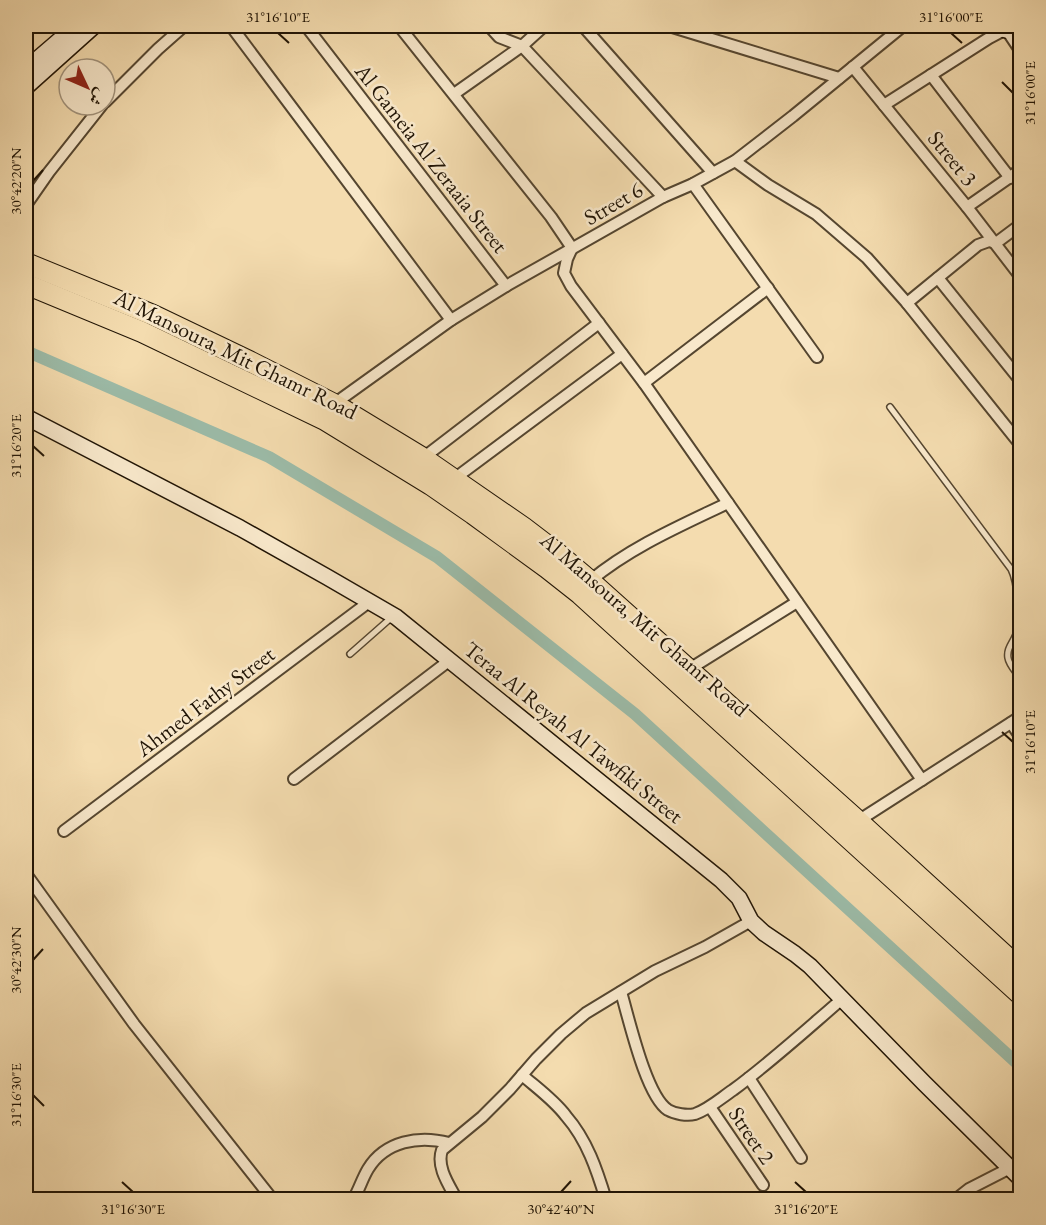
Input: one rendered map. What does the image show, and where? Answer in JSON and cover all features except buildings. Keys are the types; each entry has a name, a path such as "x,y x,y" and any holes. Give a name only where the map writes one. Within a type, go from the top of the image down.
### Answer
{"highway":[{"name":"Al Mansoura, Mit Ghamr Road","path":"26,263 153,315 249,361 329,412 547,568 572,588 1020,994"},
{"name":"Al Mansoura, Mit Ghamr Road","path":"26,284 329,412 423,458 454,479 540,540 590,581 1020,969"}],"main road":[{"path":"26,69 76,26"},
{"path":"26,87 94,26"},
{"path":"988,26 1013,31"},
{"name":"Teraa Al Reyah Al Tawfiki Street","path":"26,417 240,528 393,615 721,880 739,898 751,921 810,966 1015,1173"}],"street":[{"path":"117,91 184,26"},
{"path":"231,26 451,320"},
{"name":"Al Gameia Al Zeraaia Street","path":"306,26 506,286"},
{"path":"399,26 552,217 572,248 564,273 571,286 644,383 922,780"},
{"path":"489,26 499,38 522,46 663,197"},
{"path":"453,94 522,46 544,26"},
{"path":"583,26 713,173"},
{"path":"669,26 839,78"},
{"name":"Street 6","path":"329,412 451,320 506,286 663,197 735,161 903,26"},
{"path":"884,105 989,38 1013,31 1020,50"},
{"name":"Street 3","path":"853,67 996,243 1020,276"},
{"path":"931,75 1010,178"},
{"path":"26,205 49,172 93,117"},
{"path":"735,161 816,214 867,258 907,303 1020,444"},
{"path":"967,207 1020,170"},
{"path":"693,184 817,357"},
{"path":"907,303 978,244 989,241 996,243 1020,225"},
{"path":"938,278 1020,378"},
{"path":"644,383 768,288"},
{"path":"423,458 599,323"},
{"path":"454,479 622,354"},
{"path":"590,581 609,565 639,546 728,503"},
{"name":"Ahmed Fathy Street","path":"64,831 369,602"},
{"path":"688,670 797,602"},
{"path":"294,779 450,660"},
{"path":"858,821 1016,720 1020,736"},
{"path":"26,874 134,1024 273,1200"},
{"path":"457,1200 442,1172 440,1156 442,1150 482,1117 561,1034 586,1013 655,971 705,947 751,921"},
{"path":"621,992 644,1071 659,1100 668,1110 682,1115 692,1115 710,1107 749,1078 842,999"},
{"path":"522,1076 549,1098 567,1117 592,1157 606,1200"},
{"path":"749,1078 801,1158"},
{"name":"Street 2","path":"710,1107 763,1185"},
{"path":"353,1200 369,1167 395,1146 421,1139 435,1139 449,1143"},
{"path":"955,1200 969,1189 1015,1173"}],"lane":[{"path":"890,407 1011,569 1017,586 1018,625 1008,654 1010,663 1020,678"},
{"path":"350,654 393,615"}],"waterway":[{"path":"26,351 269,457 437,557 635,714 1020,1066"}]}
